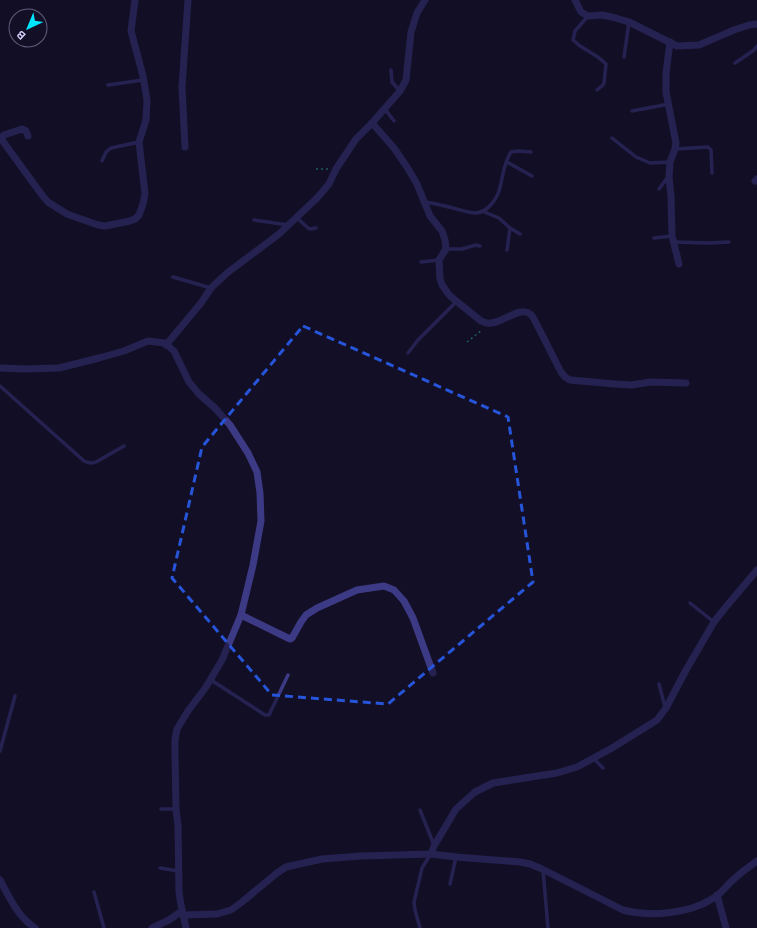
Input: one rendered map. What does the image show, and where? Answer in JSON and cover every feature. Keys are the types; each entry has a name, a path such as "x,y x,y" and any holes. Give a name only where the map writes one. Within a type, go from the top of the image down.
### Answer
{"street":[{"path":"28,136 26,131 22,129 4,135 2,140 48,202 67,214 104,226 135,219 139,215 145,194 139,142 146,120 147,100 144,80 131,31 135,0"},
{"path":"185,147 182,87 188,0"},
{"path":"166,345 211,288 227,273 273,238 317,198 329,184 336,169 356,139 400,91 406,80 411,32 417,13 425,0"},
{"path":"575,0 582,12 588,16 602,15 629,22 677,46 700,45 734,30 757,24"},
{"path":"670,42 666,73 666,92 676,143 670,162 669,177 673,239 679,264"},
{"path":"372,123 394,148 407,167 417,184 430,216 442,231 446,249 439,260 440,279 442,285 450,296 456,301 481,321 486,323 497,322 520,311 530,314 561,372 570,380 631,385 651,382 686,383"},
{"path":"0,368 58,368 124,351 148,341 159,342 174,351 189,382 230,425 248,453 257,472 260,493 261,522 242,615 222,660 211,680 188,710 177,729 175,755 178,871 179,892 186,928"},
{"path":"431,854 434,846 456,809 476,792 494,783 557,773 577,767 594,759 657,720 666,708 714,622 757,570"},
{"path":"242,615 290,639 306,614 357,590 384,586 394,590 404,601 413,618 433,673"},
{"path":"152,928 183,913 217,914 231,910 286,867 322,859 361,856 431,854 520,862 542,869 623,910 666,914 699,905 712,899 757,861"},
{"path":"0,880 15,906 28,924 35,928"},
{"path":"717,896 726,928"}],"lane":[{"path":"588,16 575,31 574,40 606,64 604,83 597,90"},
{"path":"624,56 629,22"},
{"path":"735,63 754,50 757,46"},
{"path":"391,70 392,82 400,91"},
{"path":"108,85 144,80"},
{"path":"632,111 669,104"},
{"path":"385,109 394,120"},
{"path":"612,138 636,157 650,163 670,162"},
{"path":"102,161 106,152 111,148 139,142"},
{"path":"675,149 708,147 711,150 712,174"},
{"path":"425,202 467,212 477,213 482,211 492,203 499,193 508,157 511,152 531,152"},
{"path":"507,162 532,176"},
{"path":"658,189 669,177"},
{"path":"482,211 499,218 510,228 520,234"},
{"path":"296,217 308,228 316,228"},
{"path":"254,220 288,225"},
{"path":"507,250 510,228"},
{"path":"654,238 709,243 729,242"},
{"path":"446,249 476,245 480,246"},
{"path":"421,262 439,260"},
{"path":"173,276 211,288"},
{"path":"408,354 418,340 456,301"},
{"path":"0,386 84,461 92,464 124,446"},
{"path":"690,603 714,622"},
{"path":"211,680 266,716 269,715 288,675"},
{"path":"659,684 666,708"},
{"path":"0,751 15,696"},
{"path":"594,759 603,768"},
{"path":"161,809 176,809"},
{"path":"420,810 434,846"},
{"path":"420,928 414,902 422,868 431,854"},
{"path":"450,884 456,857"},
{"path":"160,868 178,871"},
{"path":"542,869 548,928"},
{"path":"94,892 104,928"}],"path":[{"path":"316,169 336,169"},
{"path":"467,342 482,330 486,323"}],"highlighted area":[{"path":"303,326 508,417 533,582 388,704 272,695 172,578 202,447"}]}
